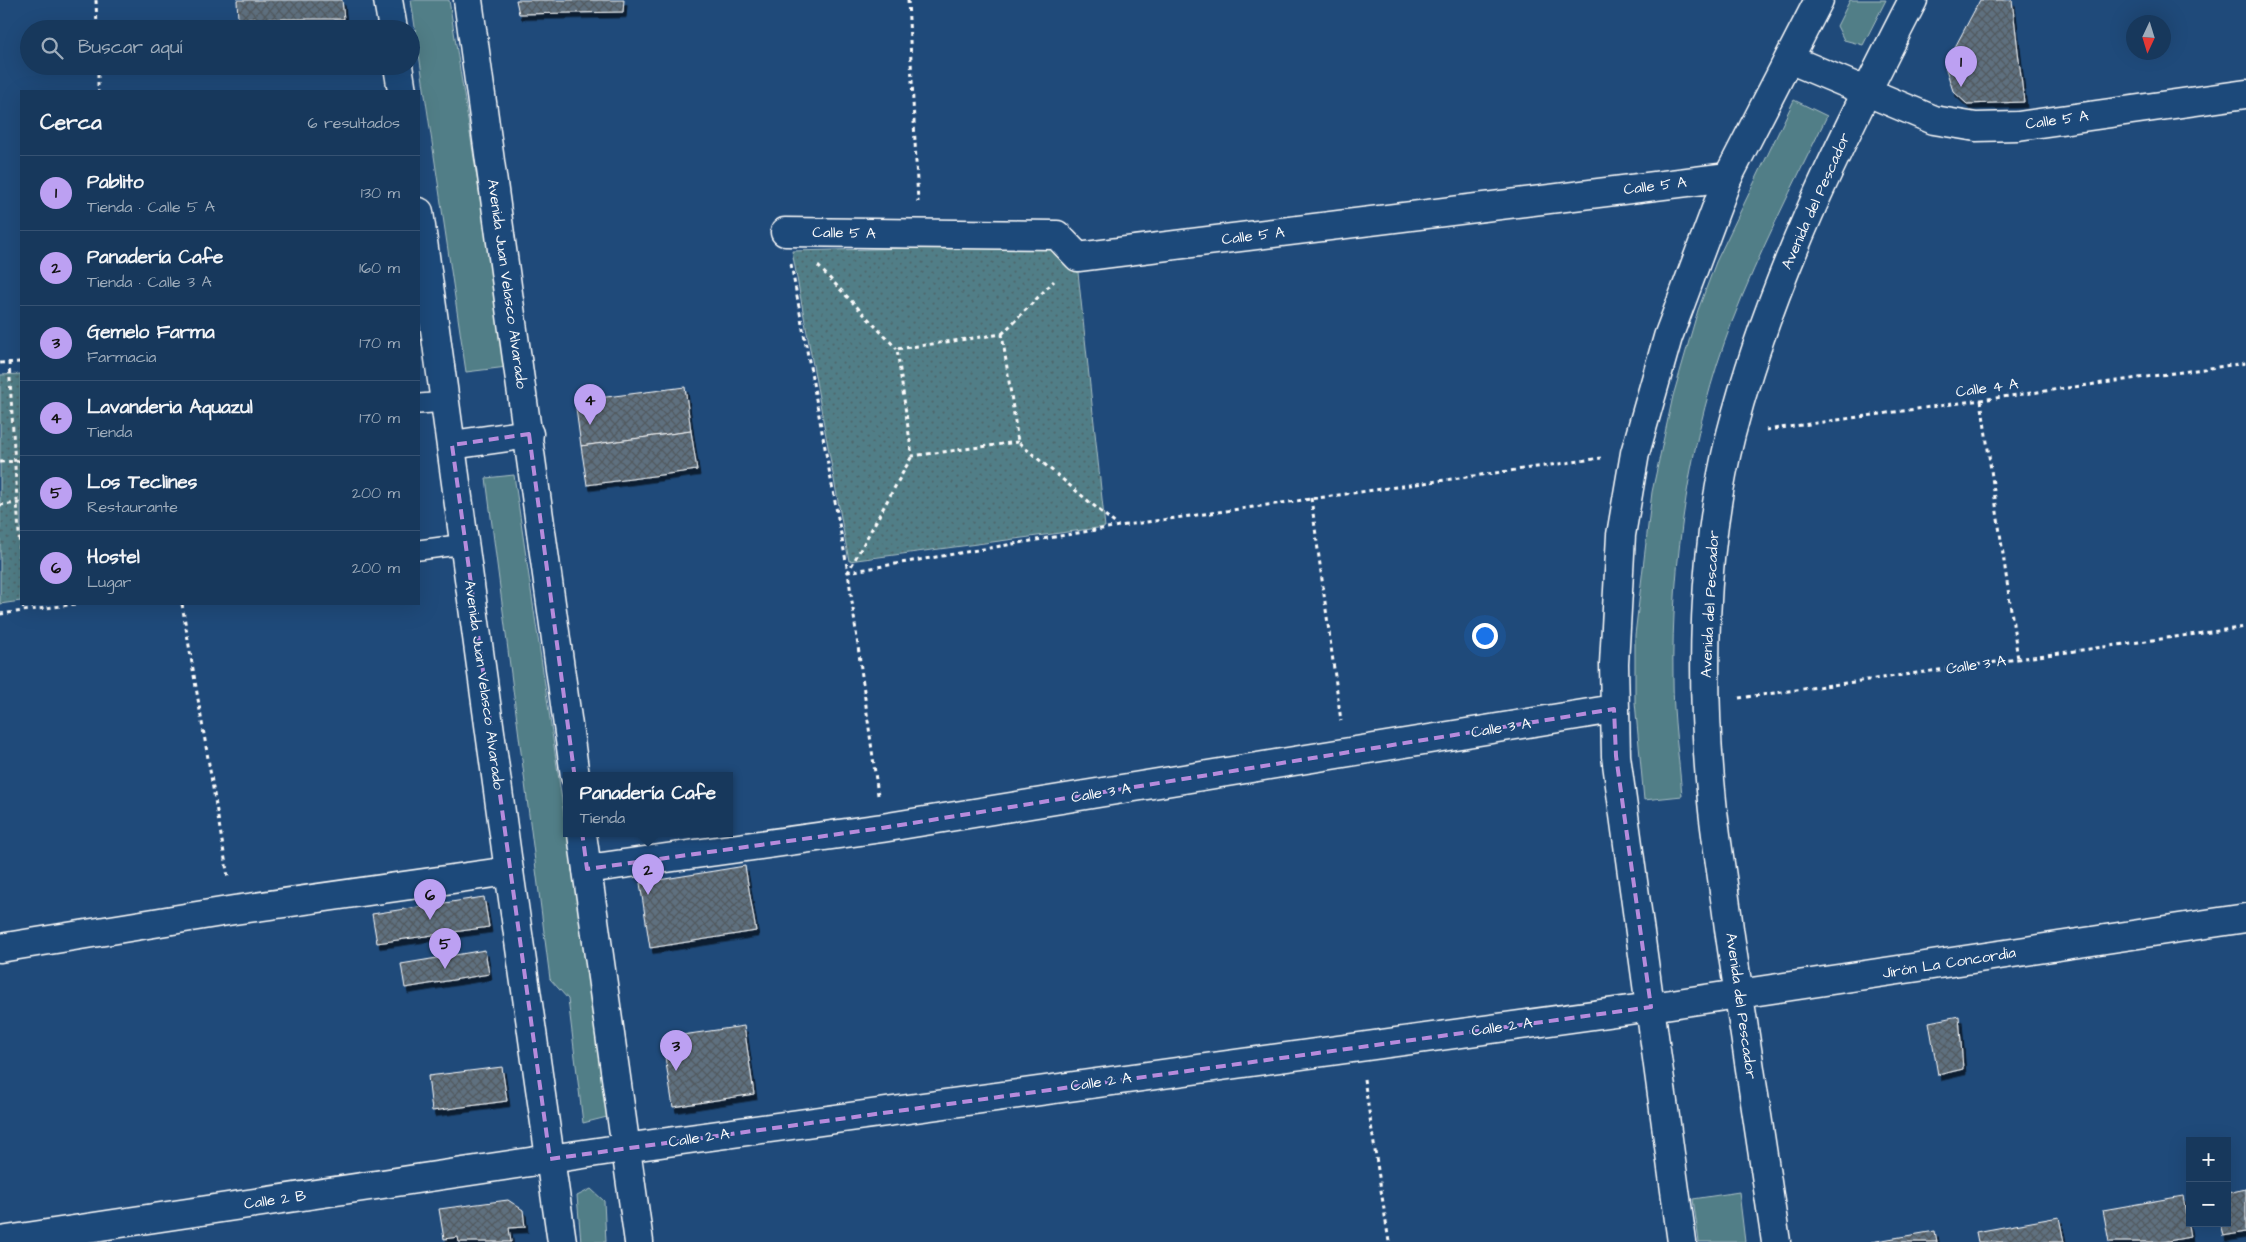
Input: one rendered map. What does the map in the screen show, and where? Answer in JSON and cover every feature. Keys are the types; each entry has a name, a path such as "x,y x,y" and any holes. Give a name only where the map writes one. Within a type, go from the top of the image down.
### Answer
{"street":[{"path":"388,0 391,20"},
{"name":"Avenida Juan Velasco Alvarado","path":"468,0 574,772"},
{"path":"1682,1242 1616,756 1614,664 1621,535 1635,453 1668,337 1728,177 1819,0"},
{"name":"Avenida del Pescador","path":"1776,1242 1738,994 1712,800 1706,703 1705,641 1709,577 1717,505 1730,436 1753,358 1802,226 1866,92 1913,0"},
{"name":"Calle 5 A","path":"1789,59 1934,120 1976,127 2018,126 2246,94"},
{"path":"399,75 402,90"},
{"name":"Calle 5 A","path":"785,232 1057,236 1078,257 1728,177"},
{"name":"Avenida Juan Velasco Alvarado","path":"420,219 562,1242"},
{"path":"452,445 529,434"},
{"name":"Calle 3 A","path":"587,869 882,828 1614,709"},
{"path":"582,837 624,1148 639,1242"},
{"path":"0,948 234,910 509,871"},
{"name":"Jirón La Concordia","path":"1651,1007 2246,918"},
{"name":"Calle 2 A","path":"550,1159 1651,1007"},
{"name":"Calle 2 B","path":"0,1241 550,1159"}],"lane":[{"path":"420,404 446,402"},
{"path":"420,550 465,544"}],"path":[{"path":"96,0 96,20"},
{"path":"908,0 919,234"},
{"path":"98,75 98,90"},
{"path":"785,232 897,349 912,456 848,572"},
{"path":"785,232 848,572 882,828"},
{"path":"897,349 1002,334 1078,257"},
{"path":"1002,334 1018,442 1119,526"},
{"path":"0,505 20,504 9,362"},
{"path":"0,363 20,362"},
{"name":"Calle 4 A","path":"1730,436 2246,363"},
{"path":"1981,400 2018,659"},
{"path":"912,456 1018,442"},
{"path":"848,572 1119,526 1635,453"},
{"path":"0,462 20,461"},
{"path":"1311,498 1345,753"},
{"path":"23,605 24,610"},
{"path":"0,614 67,605"},
{"path":"182,605 234,910"},
{"name":"Calle 3 A","path":"1706,703 2246,627"},
{"path":"1359,1046 1389,1242"}],"highlighted area":[{"path":"529,434 587,869 882,828 1614,709 1616,756 1651,1007 550,1159 452,445"}],"green space":[{"path":"411,0 449,0 507,367 466,372 420,61 420,20 414,20"},
{"path":"1850,0 1886,0 1863,45 1844,40 1837,26"},
{"path":"1794,100 1827,116 1765,244 1732,322 1717,364 1705,408 1694,452 1686,498 1675,589 1673,635 1674,708 1682,796 1644,800 1635,702 1635,635 1652,492 1673,396 1698,310 1716,262"},
{"path":"1075,244 1105,527 849,561 792,251"},
{"path":"20,374 20,601 0,604 0,375"},
{"path":"514,475 563,807 563,837 568,837 611,1116 583,1123 568,999 550,979 486,478"},
{"path":"591,1189 604,1201 606,1242 581,1242 577,1196"},
{"path":"1739,1192 1745,1242 1699,1242 1693,1199"}],"building":[{"path":"237,0 342,0 344,19 238,19"},
{"path":"516,0 624,0 623,12 519,14"},
{"path":"1980,0 2012,0 2024,102 1967,104 1953,91 1945,66"},
{"path":"685,387 691,431 581,446 575,401"},
{"path":"691,431 697,470 587,485 581,446"},
{"path":"745,866 756,931 650,948 640,883"},
{"path":"484,897 489,927 377,943 372,914"},
{"path":"485,950 489,974 405,988 401,964"},
{"path":"1959,1016 1963,1069 1938,1075 1929,1022"},
{"path":"744,1026 754,1094 673,1107 662,1038"},
{"path":"502,1067 507,1101 432,1111 428,1076"},
{"path":"2246,1189 2246,1232 2223,1236 2221,1227 2231,1227 2231,1192"},
{"path":"2183,1196 2186,1227 2188,1227 2190,1237 2163,1242 2109,1242 2103,1210"},
{"path":"508,1200 523,1210 525,1227 509,1228 511,1242 459,1242 458,1237 444,1239 439,1209"},
{"path":"2059,1217 2064,1242 1978,1242 1976,1232"},
{"path":"1935,1231 1937,1242 1871,1242"}],"place":[{"name":"Pablito","path":"1961,87"},
{"name":"Lavanderia Aquazul","path":"590,425"},
{"name":"Panadería Cafe","path":"648,895"},
{"name":"Hostel","path":"430,920"},
{"name":"Los Teclines","path":"445,969"},
{"name":"Gemelo Farma","path":"676,1071"}]}
